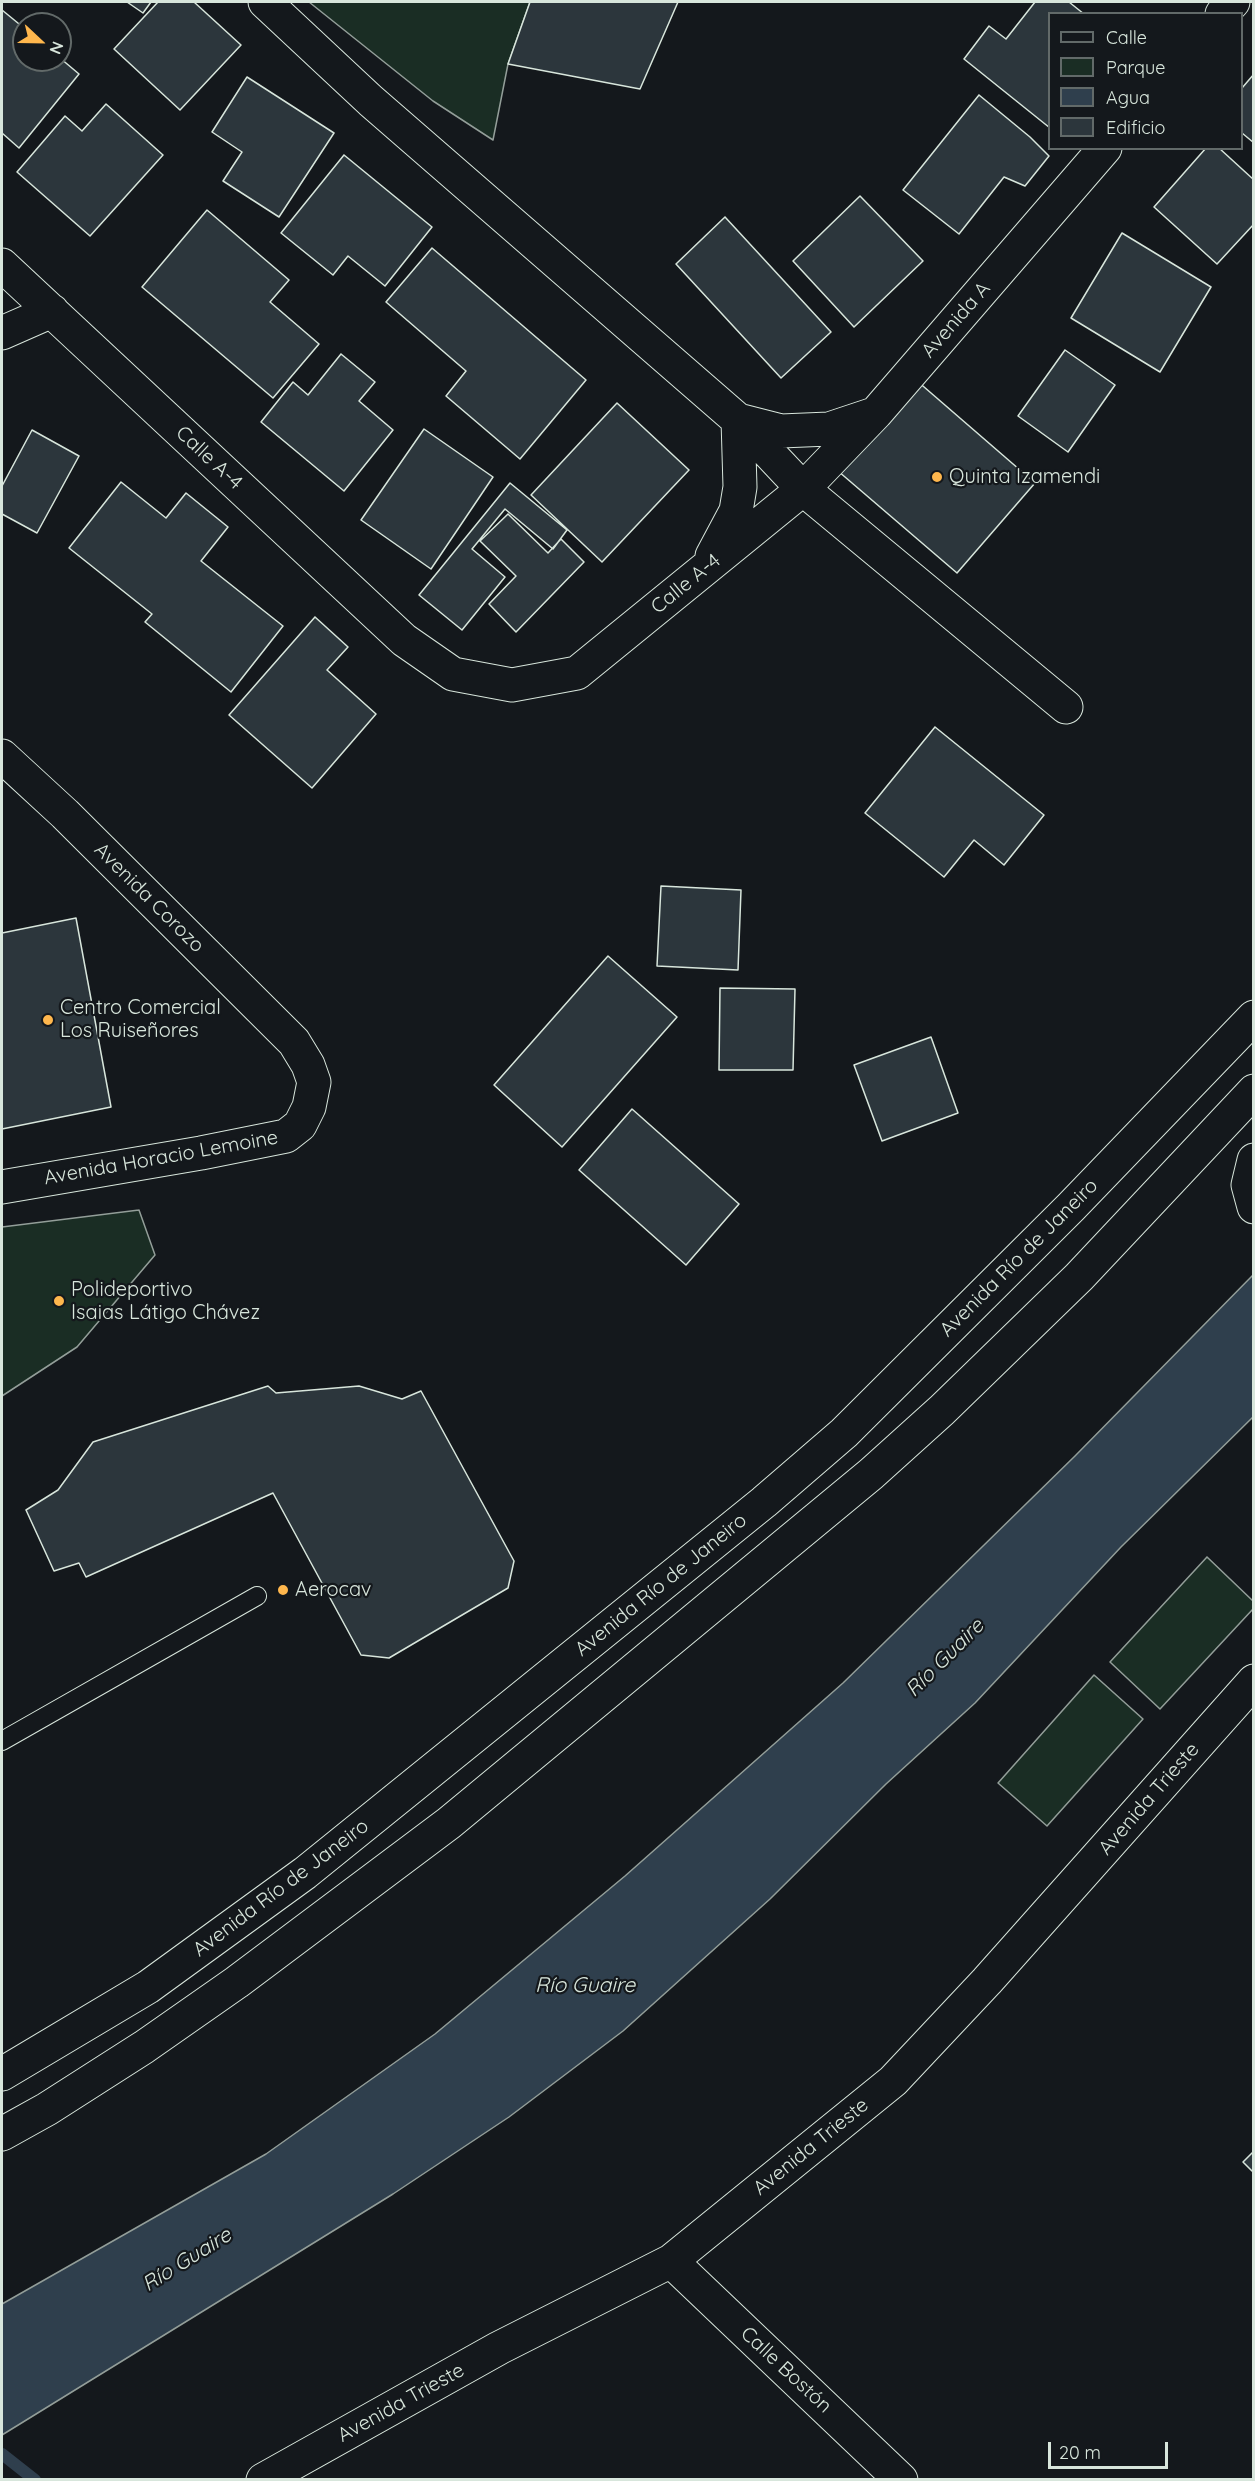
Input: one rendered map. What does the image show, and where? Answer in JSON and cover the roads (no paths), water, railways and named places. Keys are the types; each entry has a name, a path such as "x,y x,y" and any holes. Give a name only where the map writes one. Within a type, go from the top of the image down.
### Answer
{"street":[{"path":"265,2 371,101 738,420 803,489 1066,707"},
{"name":"Avenida A","path":"803,489 876,413 1103,150"},
{"name":"Calle A-4","path":"2,265 404,640 453,674 512,685 577,673 803,489"},
{"path":"2,333 52,311"},
{"path":"738,420 781,431 829,429 876,413"},
{"path":"706,568 736,511 740,487 738,420"},
{"name":"Avenida Corozo","path":"2,756 65,814 294,1042"},
{"name":"Avenida Río de Janeiro","path":"2,2074 148,1987 305,1873 764,1502 852,1425 1071,1207 1254,1017"},
{"name":"Avenida Horacio Lemoine","path":"2,1187 286,1136 300,1125 309,1107 314,1082 308,1065 294,1042"},
{"path":"2,2134 144,2047 237,1982 449,1823 871,1474 942,1410 1079,1277 1254,1091"},
{"path":"1254,1160 1248,1185 1254,1207"},
{"name":"Avenida Trieste","path":"263,2480 499,2348 671,2262 893,2081 987,1981 1254,1681"},
{"name":"Calle Bostón","path":"671,2262 902,2480"}],"lane":[{"path":"2,1741 257,1596"}],"water":[{"name":"Río Guaire","path":"1253,1275 1253,1417 1121,1547 975,1703 886,1784 770,1899 623,2031 509,2117 393,2194 2,2435 2,2304 266,2154 435,2034 625,1876 843,1683 1075,1456"}],"waterway":[{"path":"2,2454 35,2480"}],"place":[{"name":"Quinta Izamendi","path":"937,477"},
{"name":"Centro Comercial Los Ruiseñores","path":"48,1020"},
{"name":"Polideportivo Isaias Látigo Chávez","path":"59,1301"},
{"name":"Aerocav","path":"283,1590"}]}
